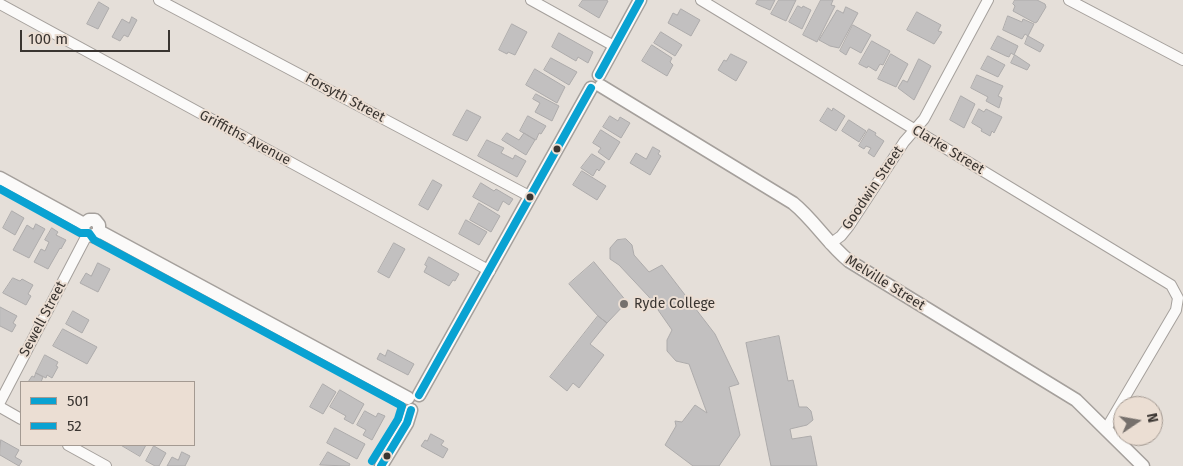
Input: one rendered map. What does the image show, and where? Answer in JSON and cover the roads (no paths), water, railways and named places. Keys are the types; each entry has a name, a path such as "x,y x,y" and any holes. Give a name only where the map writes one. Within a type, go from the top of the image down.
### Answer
{"street":[{"name":"Forsyth Street","path":"159,0 531,196"},
{"path":"531,0 614,46"},
{"path":"382,466 406,423 413,401 490,271 597,83 614,46 640,0"},
{"name":"Clarke Street","path":"701,0 1171,285 1178,298 1180,312"},
{"name":"Goodwin Street","path":"830,244 841,236 849,226 904,142 928,112 988,0"},
{"path":"1069,0 1183,60"},
{"name":"Griffiths Avenue","path":"0,4 490,271"},
{"name":"Melville Street","path":"597,83 793,203 812,221 830,244 849,261 1076,400 1143,466"},
{"path":"0,178 90,230 413,401"},
{"name":"Sewell Street","path":"0,402 90,230"},
{"path":"1106,429 1180,312"},
{"path":"0,407 20,418"},
{"path":"70,446 106,466"}],"place":[{"name":"Ryde College","path":"624,304"}]}
